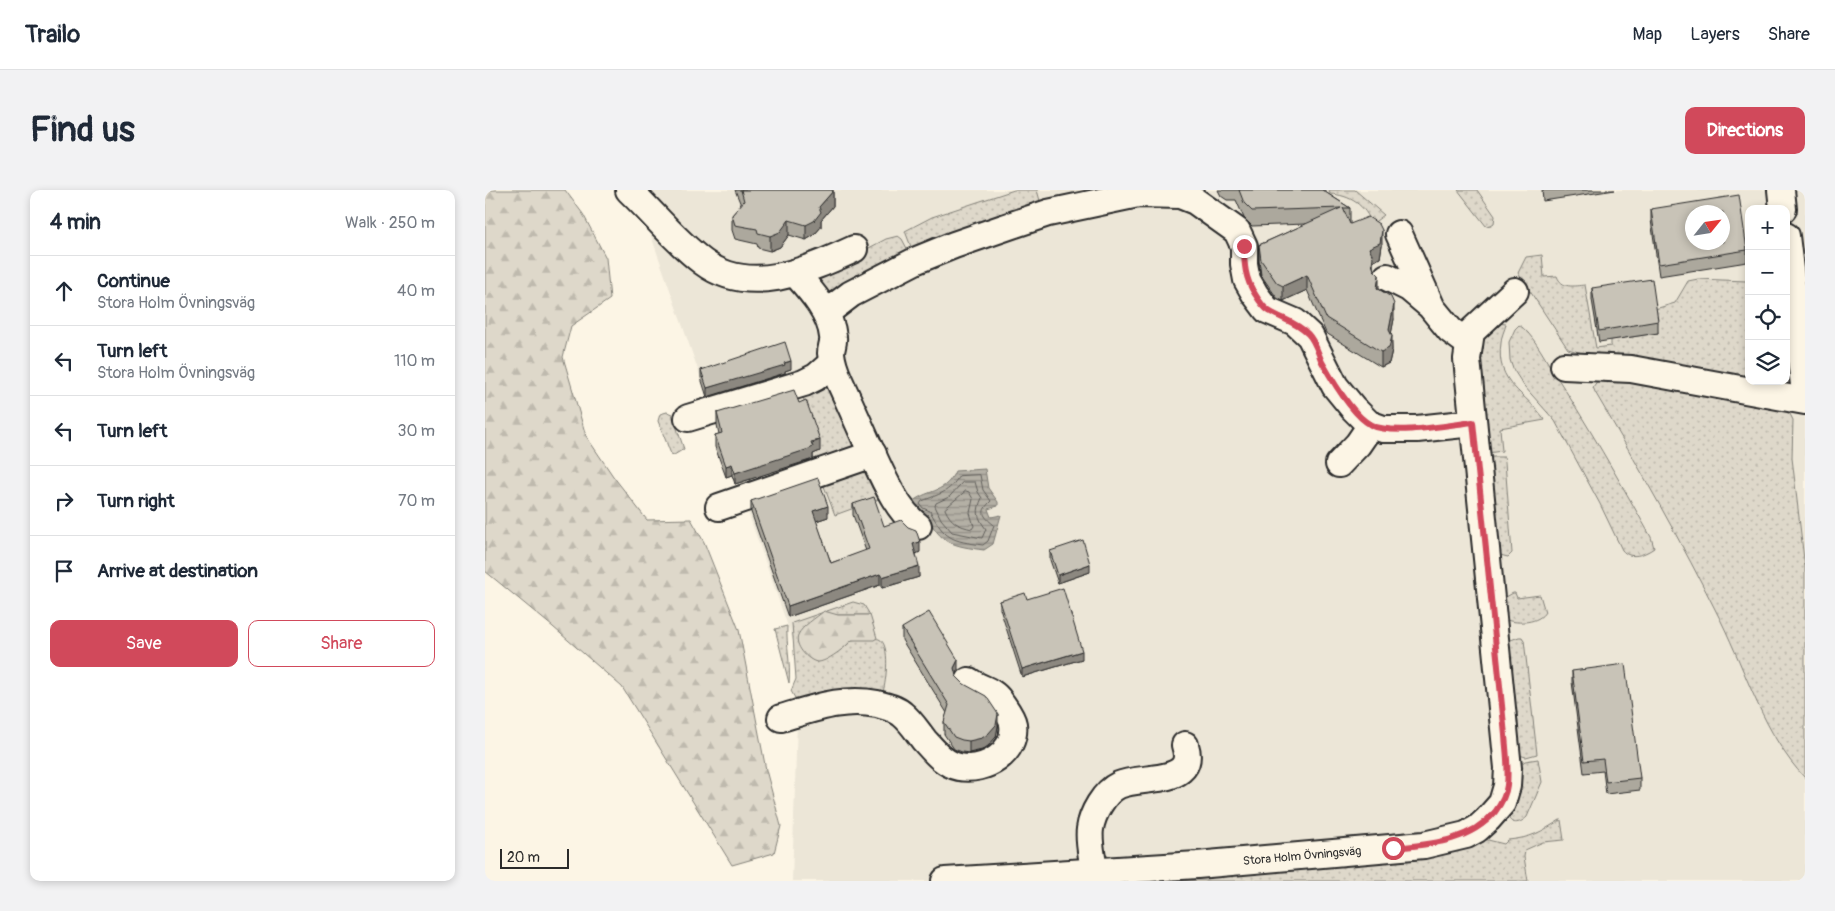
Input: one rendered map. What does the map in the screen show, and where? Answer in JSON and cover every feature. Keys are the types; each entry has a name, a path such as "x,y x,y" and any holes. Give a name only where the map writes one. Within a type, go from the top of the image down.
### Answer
{"street":[{"path":"629,190 703,262 723,273 743,278 767,279 815,267 854,249"},
{"path":"1781,190 1783,205"},
{"path":"825,313 851,294 917,260 954,245 1048,213 1138,194 1180,195 1195,201 1237,231 1244,246 1244,264 1247,280 1255,294 1267,310 1295,322 1310,336 1335,386 1353,408 1371,425 1383,429 1417,429 1473,422"},
{"path":"1399,234 1432,308"},
{"path":"1788,250 1805,393"},
{"path":"795,273 825,313 834,338 831,351 832,363 894,496 911,521 917,526"},
{"path":"1387,277 1409,288 1432,308 1450,330 1469,344"},
{"name":"Stora Holm Övningsväg","path":"945,881 1197,866 1424,845 1466,835 1477,829 1488,819 1502,803 1507,786 1505,735 1467,359 1471,332 1515,290"},
{"path":"688,418 803,382 816,376 832,363"},
{"path":"1564,366 1631,369 1805,401"},
{"path":"1339,464 1358,444 1371,425"},
{"path":"719,507 873,454"},
{"path":"781,718 847,701 887,706 901,713 947,764 960,767 982,766 1006,752 1013,735 1013,723 994,693 969,681"},
{"path":"1094,872 1090,828 1103,798 1109,791 1119,785 1173,775 1183,769 1187,762 1188,754 1185,745"}],"shaded area":[{"path":"635,190 1805,190 1805,881 792,881 799,658"}],"green space":[{"path":"485,190 565,190 583,214 606,258 610,299 571,326 563,357 586,436 613,476 647,520 691,519 704,542 739,630 766,770 781,826 774,853 732,865 622,687 485,571"},
{"path":"1014,190 1037,190 1042,208 913,252 905,231 932,217"},
{"path":"1329,190 1355,190 1384,215 1372,224 1365,211 1356,202 1344,196 1330,194"},
{"path":"1458,190 1477,190 1495,216 1494,223 1486,226"},
{"path":"898,236 902,239 911,256 833,299 812,278 886,239"},
{"path":"1542,255 1544,277 1557,276 1562,283 1568,286 1585,285 1596,348 1611,346 1611,340 1658,333 1655,309 1675,303 1688,281 1698,279 1745,281 1745,382 1568,349 1518,273 1526,257"},
{"path":"1498,323 1506,324 1501,340 1500,357 1507,378 1545,420 1500,428 1502,451 1487,453 1479,393 1480,347 1484,337"},
{"path":"1519,325 1524,328 1537,345 1603,452 1651,537 1654,548 1650,551 1633,556 1622,550 1600,504 1555,421 1524,386 1513,369 1510,360 1509,342"},
{"path":"827,375 858,447 787,477 784,468 806,412 803,395"},
{"path":"1604,377 1780,407 1790,414 1793,420 1792,458 1805,568 1805,778 1778,743 1767,723 1706,592 1660,505 1595,392 1593,387 1598,380"},
{"path":"667,412 672,414 684,449 674,455 671,454 658,421 660,414"},
{"path":"1504,457 1505,462 1512,553 1508,557 1500,555 1488,458"},
{"path":"867,469 881,495 879,499 835,515 822,481"},
{"path":"1515,593 1517,598 1540,595 1545,612 1542,616 1528,622 1507,620 1504,617 1503,602 1506,597"},
{"path":"853,602 864,605 870,615 829,614 801,650 817,662 841,650 852,640 879,639 883,642 886,655 883,692 795,698 791,691 796,679 792,623"},
{"path":"824,611 838,615 870,615 877,638 874,640 852,640 826,660 821,662 813,661 800,647 797,639 806,625"},
{"path":"787,626 789,669 789,683 775,629"},
{"path":"1522,637 1524,640 1537,754 1526,757 1519,755 1508,641"},
{"path":"1538,759 1542,782 1527,817 1522,821 1514,823 1508,817 1513,804 1518,766 1525,761"},
{"path":"1560,820 1564,840 1543,842 1525,850 1524,857 1528,881 1115,881 1484,839 1504,844 1508,840 1535,834"}],"water":[{"path":"985,469 988,488 998,502 998,506 988,509 991,517 1001,515 993,544 984,550 964,547 949,542 937,532 927,514 921,516 913,501 942,487 955,471"}],"building":[{"path":"741,190 833,191 819,207 821,212 814,221 806,225 789,220 780,232 770,236 758,233 757,229 735,225 732,215 744,201"},
{"path":"1239,190 1322,190 1350,208 1343,208 1350,224 1368,217 1379,224 1382,230 1380,243 1369,248 1373,257 1372,264 1374,270 1379,275 1377,288 1391,297 1394,304 1389,330 1392,336 1389,348 1381,352 1326,318 1307,275 1283,286 1277,283 1261,260 1259,245 1341,208 1252,211 1244,203"},
{"path":"1739,195 1745,236 1745,250 1659,264 1651,209"},
{"path":"1652,279 1658,321 1599,331 1592,288"},
{"path":"785,342 791,361 784,363 785,365 707,388 701,370"},
{"path":"794,390 799,403 806,400 820,440 811,442 813,447 809,449 735,473 732,464 726,466 715,435 722,433 717,413"},
{"path":"818,478 828,506 813,511 831,563 869,549 853,504 874,497 884,526 901,520 908,527 916,530 920,542 913,544 919,566 882,577 880,574 788,606 751,501"},
{"path":"1083,540 1090,564 1058,575 1050,551"},
{"path":"1063,588 1082,651 1022,669 1000,601 1025,593 1027,599"},
{"path":"929,612 958,660 954,668 956,676 964,684 986,696 998,714 996,725 982,738 969,741 954,737 944,722 949,705 902,628"},
{"path":"1625,664 1640,778 1606,782 1603,759 1584,761 1572,671"}],"route":[{"path":"1244,246 1244,264 1247,280 1255,294 1267,310 1295,322 1310,336 1335,386 1369,424 1383,429 1417,429 1473,422 1505,735 1508,768 1507,786 1502,803 1477,829 1466,835 1424,845 1393,848"}]}
